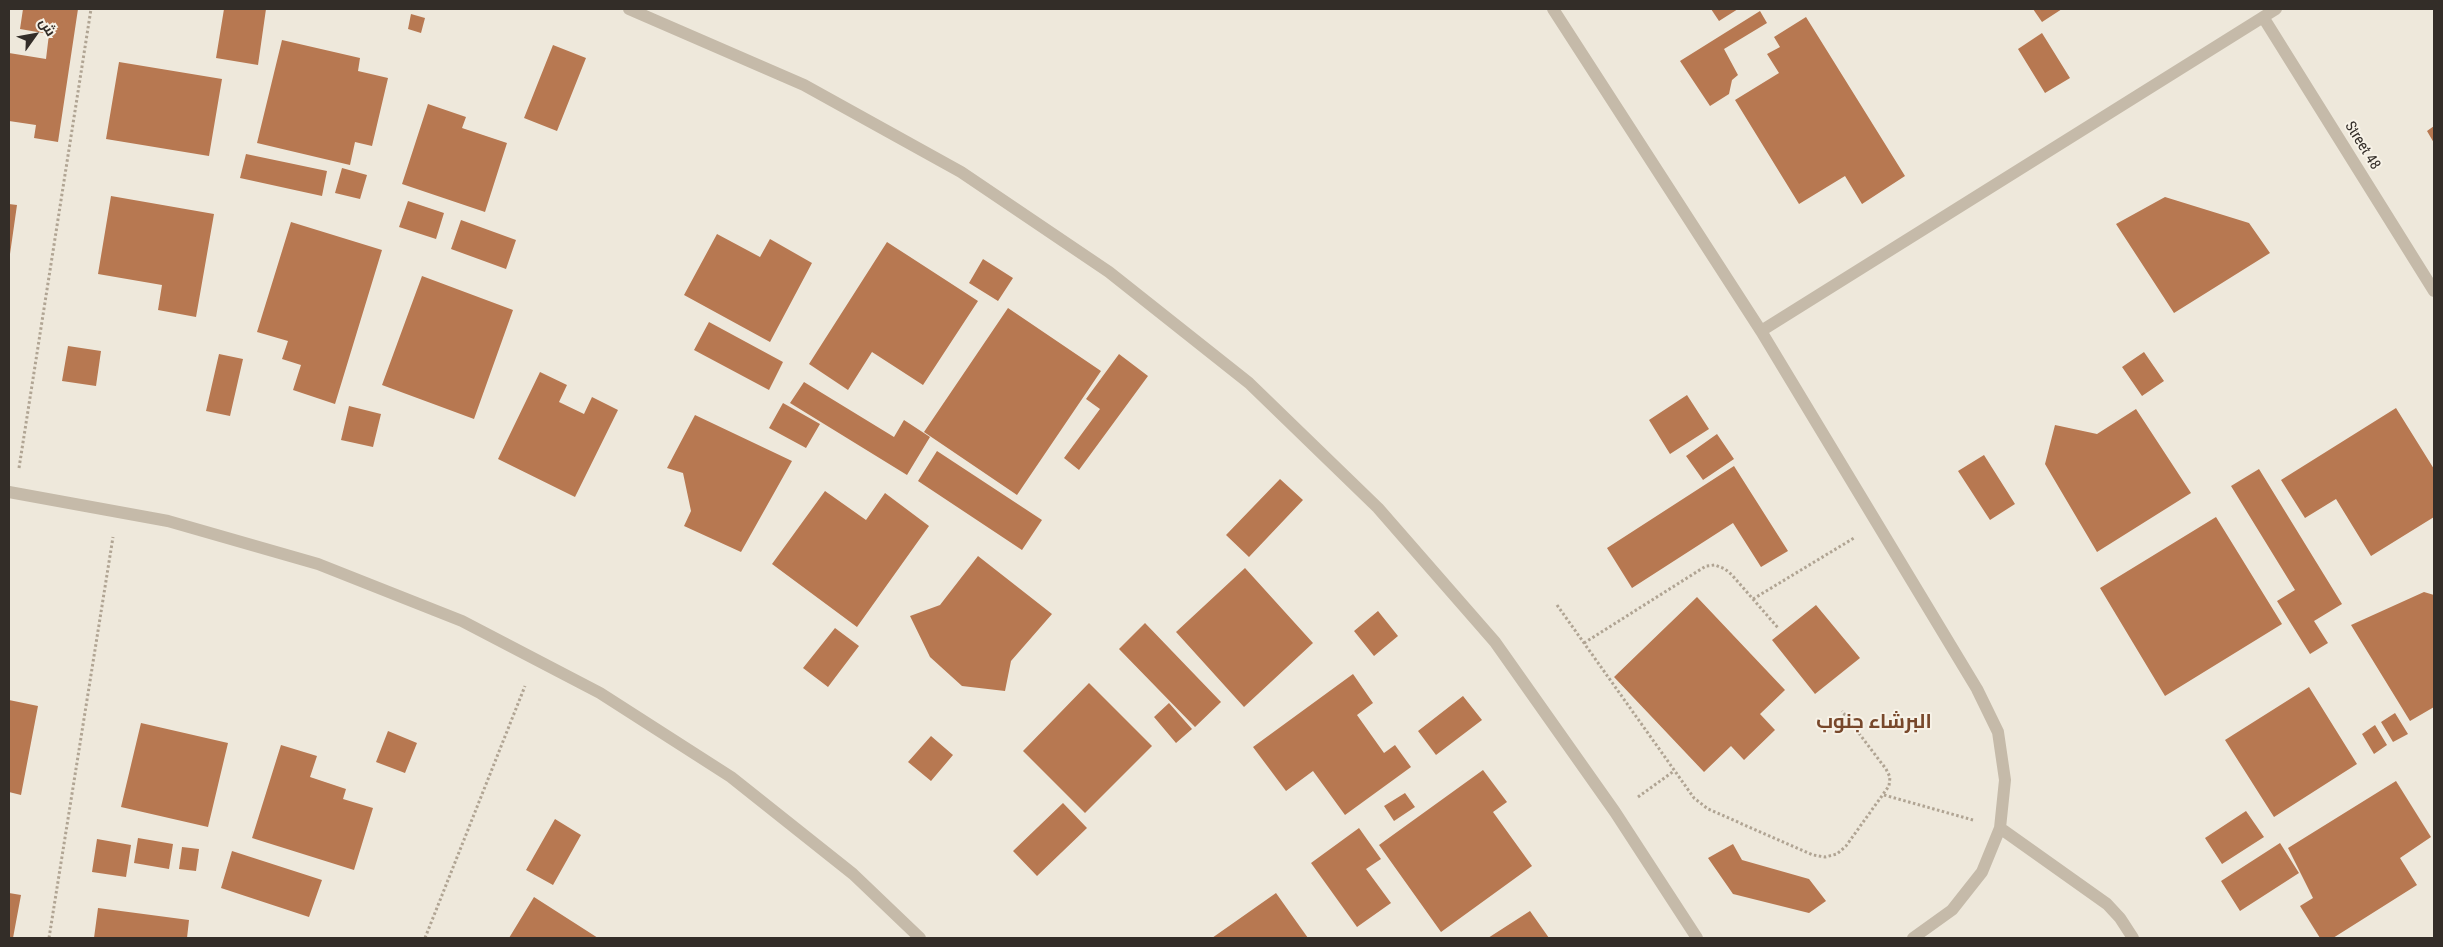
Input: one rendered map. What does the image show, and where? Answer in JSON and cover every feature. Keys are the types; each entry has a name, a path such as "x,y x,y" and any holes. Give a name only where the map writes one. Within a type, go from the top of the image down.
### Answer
{"street":[{"path":"629,9 804,85 961,172 1109,272 1249,384 1378,508 1495,642 1615,812 1697,938"},
{"path":"1553,9 1762,331 1977,689 1998,732 2005,780 2000,828 1982,872 1952,910 1913,938"},
{"path":"1762,331 2276,9"},
{"name":"Street 48","path":"2262,17 2434,291"},
{"path":"12,492 168,521 318,564 462,621 600,693 731,777 853,874 920,938"},
{"path":"2000,828 2107,904 2120,918 2133,938"}],"path":[{"path":"12,492 91,9"},
{"path":"49,938 116,512"},
{"path":"1753,599 1878,523"},
{"path":"1584,642 1706,566 1725,569 1779,629"},
{"path":"1557,605 1694,798 1708,809 1813,855 1825,857 1837,854 1846,846 1889,786 1890,777 1886,769 1842,711"},
{"path":"424,938 536,659"},
{"path":"1615,812 1674,772"},
{"path":"1884,795 2000,828"}],"building":[{"path":"23,9 78,9 58,142 34,138 36,125 9,121 9,53 46,59 49,34 20,29"},
{"path":"224,9 266,9 258,65 216,58"},
{"path":"1711,9 1738,9 1719,21"},
{"path":"2033,9 2062,9 2042,22"},
{"path":"1760,11 1767,23 1724,49 1738,75 1732,80 1729,94 1710,106 1680,61"},
{"path":"411,14 425,18 421,33 408,29"},
{"path":"1806,17 1905,176 1862,204 1845,176 1799,204 1735,100 1779,73 1767,54 1780,47 1774,37"},
{"path":"2042,33 2070,78 2045,93 2018,49"},
{"path":"282,40 360,58 358,71 388,78 372,146 355,142 350,165 257,143"},
{"path":"553,45 586,58 557,131 524,118"},
{"path":"119,62 222,79 209,156 106,139"},
{"path":"428,104 466,117 462,128 507,143 485,212 402,184"},
{"path":"2434,126 2434,143 2427,131"},
{"path":"246,154 327,171 322,196 240,178"},
{"path":"342,168 367,175 360,199 335,193"},
{"path":"111,196 214,214 196,317 158,310 162,285 98,274"},
{"path":"2165,197 2249,223 2270,253 2174,313 2116,224"},
{"path":"408,201 444,213 436,239 399,227"},
{"path":"9,204 17,205 10,254 9,254"},
{"path":"461,220 516,240 506,269 451,249"},
{"path":"291,222 382,250 335,404 293,390 301,365 282,359 288,341 257,332"},
{"path":"717,234 760,257 770,239 812,263 770,342 684,295"},
{"path":"887,242 978,301 923,385 872,352 848,390 809,364"},
{"path":"983,259 1013,278 998,301 969,283"},
{"path":"422,276 513,310 474,419 382,385"},
{"path":"1008,308 1101,371 1017,495 924,432"},
{"path":"709,322 783,362 769,390 694,350"},
{"path":"68,346 101,351 96,386 62,381"},
{"path":"2144,352 2164,381 2142,396 2122,367"},
{"path":"219,354 243,359 230,416 206,411"},
{"path":"1119,354 1148,376 1079,470 1064,458 1100,409 1086,399"},
{"path":"540,372 567,385 559,402 584,414 592,397 618,410 575,497 498,459"},
{"path":"804,382 894,437 904,420 930,437 907,475 790,403"},
{"path":"1687,395 1709,429 1670,454 1649,420"},
{"path":"783,403 820,424 806,448 769,428"},
{"path":"349,406 381,414 373,447 341,440"},
{"path":"2396,408 2434,469 2434,517 2371,556 2336,499 2305,518 2281,480"},
{"path":"2136,409 2191,493 2097,552 2045,464 2055,425 2097,434"},
{"path":"695,415 792,461 741,552 684,526 691,511 683,473 667,468"},
{"path":"1717,434 1734,459 1703,480 1686,456"},
{"path":"937,451 1042,520 1022,550 918,481"},
{"path":"1984,455 2015,504 1990,520 1958,471"},
{"path":"1734,466 1788,551 1761,567 1733,523 1632,588 1607,548"},
{"path":"2259,469 2342,604 2314,621 2328,643 2310,654 2277,601 2295,590 2231,486"},
{"path":"1280,479 1303,500 1249,557 1226,535"},
{"path":"825,491 866,520 885,493 929,526 857,627 772,564"},
{"path":"2216,517 2282,624 2165,696 2100,588"},
{"path":"978,556 1052,614 1011,661 1005,691 962,686 930,657 910,616 940,605"},
{"path":"1245,568 1313,643 1244,707 1176,632"},
{"path":"2424,592 2434,595 2434,707 2410,721 2351,625"},
{"path":"1697,597 1785,690 1760,714 1775,730 1744,760 1731,746 1704,772 1614,677"},
{"path":"1816,605 1860,658 1815,694 1772,640"},
{"path":"1378,611 1398,636 1374,656 1354,631"},
{"path":"1145,623 1221,702 1195,727 1119,649"},
{"path":"835,628 859,646 828,687 803,668"},
{"path":"1353,674 1373,703 1357,715 1384,753 1395,745 1411,767 1345,815 1313,771 1286,791 1253,747"},
{"path":"1089,683 1152,746 1085,813 1023,751"},
{"path":"2309,687 2357,764 2274,817 2225,740"},
{"path":"1463,696 1482,720 1436,755 1418,731"},
{"path":"9,700 38,706 21,795 9,792"},
{"path":"1169,703 1192,729 1176,743 1154,717"},
{"path":"2395,713 2408,734 2393,742 2381,722"},
{"path":"141,723 228,743 208,827 121,807"},
{"path":"2375,725 2387,745 2374,754 2362,734"},
{"path":"388,731 417,743 405,773 376,762"},
{"path":"931,736 953,755 931,781 908,762"},
{"path":"281,745 317,756 310,777 346,789 343,799 373,808 354,870 252,838"},
{"path":"1483,770 1507,802 1493,812 1532,866 1441,932 1379,845"},
{"path":"2396,781 2431,837 2400,858 2417,885 2333,938 2320,938 2300,906 2313,898 2288,848"},
{"path":"1405,793 1415,807 1394,821 1384,806"},
{"path":"1063,803 1087,828 1037,876 1013,851"},
{"path":"2246,811 2264,837 2222,864 2205,838"},
{"path":"555,819 581,835 553,885 526,870"},
{"path":"1359,828 1381,859 1366,869 1391,903 1357,927 1311,863"},
{"path":"138,838 173,844 169,869 134,863"},
{"path":"97,839 131,845 126,877 92,872"},
{"path":"2280,843 2299,873 2240,911 2221,881"},
{"path":"1733,844 1742,860 1809,879 1826,901 1809,913 1733,894 1708,858"},
{"path":"182,847 199,849 196,871 179,869"},
{"path":"232,851 322,880 309,917 221,888"},
{"path":"9,893 21,895 13,938 9,938"},
{"path":"1276,893 1308,938 1212,938"},
{"path":"534,897 598,938 509,938"},
{"path":"98,908 189,920 187,938 94,938"},
{"path":"1530,911 1549,938 1488,938"}],"district":[{"name":"البرشاء جنوب","path":"1874,723"}]}
